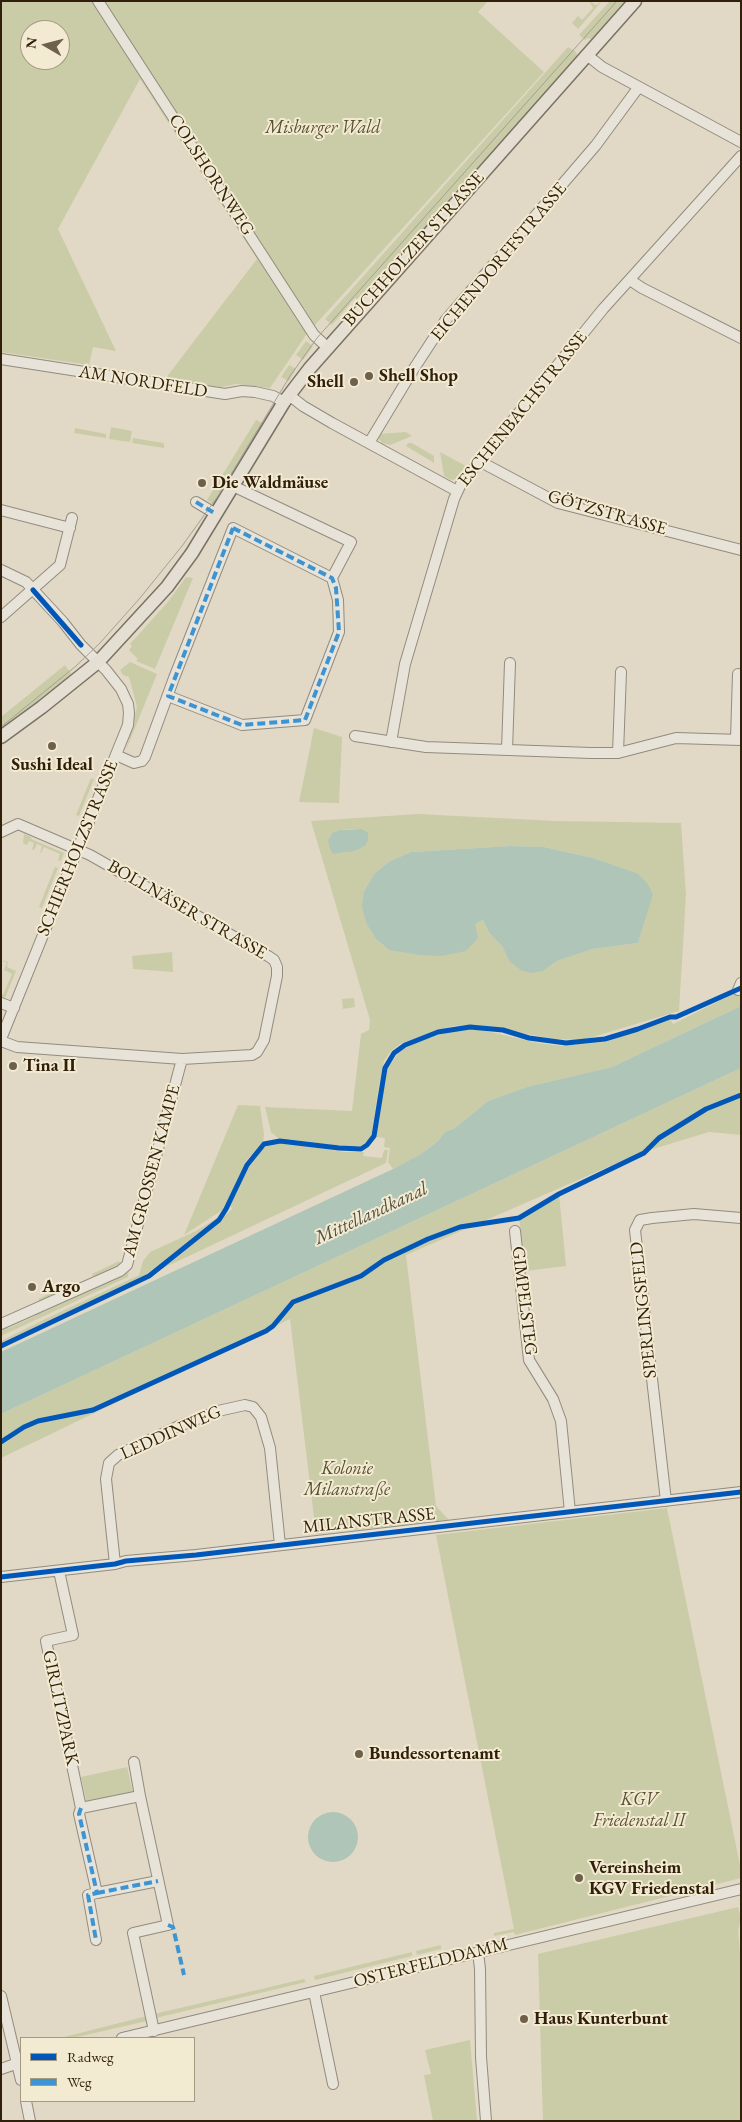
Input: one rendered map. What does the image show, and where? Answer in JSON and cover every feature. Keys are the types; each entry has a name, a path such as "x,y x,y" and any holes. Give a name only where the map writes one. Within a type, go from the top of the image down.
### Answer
{"main road":[{"name":"BUCHHOLZER STRASSE","path":"1,737 56,697 98,662 178,574 287,398 327,347 635,1"}],"street":[{"name":"COLSHORNWEG","path":"98,1 314,335 327,347"},
{"path":"588,55 597,64 638,88 741,142"},
{"name":"EICHENDORFFSTRASSE","path":"369,443 445,321 588,155 638,88"},
{"name":"ESCHENBACHSTRASSE","path":"392,742 405,664 457,491 466,476 603,309 741,156"},
{"path":"630,280 642,288 741,338"},
{"name":"AM NORDFELD","path":"1,359 226,394 242,391 287,398 457,491"},
{"name":"GÖTZSTRASSE","path":"479,461 558,503 741,550"},
{"path":"168,696 242,725 305,720 339,632 338,600 332,578 351,542 233,486"},
{"path":"196,502 216,514"},
{"path":"1,510 71,523 60,565 34,590 1,617"},
{"path":"116,755 134,763 142,761 233,528 332,578"},
{"name":"SCHIERHOLZSTRASSE","path":"1,570 15,575 34,590 121,689 128,704 128,725 1,1040"},
{"path":"507,750 510,663"},
{"path":"618,753 621,672"},
{"path":"355,736 426,748 618,753 676,738 738,740 738,674"},
{"path":"1,832 18,824 78,849"},
{"name":"BOLLNÄSER STRASSE","path":"1,1040 17,1047 182,1059 252,1055 257,1052 264,1040 278,976 274,960 78,849"},
{"path":"1,1003 14,1008"},
{"name":"AM GROSSEN KAMPE","path":"1,1324 120,1271 127,1265 182,1059"},
{"name":"SPERLINGSFELD","path":"666,1501 636,1230 640,1220 652,1218 694,1214 741,1218"},
{"name":"GIMPELSTEG","path":"515,1231 529,1360 554,1398 561,1420 570,1512"},
{"name":"LEDDINWEG","path":"114,1564 106,1479 109,1463 118,1455 179,1426 218,1411 245,1405 252,1407 261,1417 270,1448 280,1545"},
{"name":"MILANSTRASSE","path":"1,1577 126,1561 741,1492"},
{"name":"GIRLITZPARK","path":"59,1571 73,1635 46,1641 81,1808"},
{"path":"134,1762 168,1925 133,1933 154,2031"},
{"path":"97,1893 79,1814 81,1808 140,1796"},
{"path":"96,1940 88,1895 158,1881"},
{"name":"OSTERFELDDAMM","path":"127,2037 741,1888"},
{"path":"478,1952 486,2121"},
{"path":"314,1992 332,2084"},
{"path":"1,1996 19,2063 1,2069"},
{"path":"26,2102 30,2121"}],"green space":[{"name":"Misburger Wald","path":"1,1 488,1 478,12 544,72 306,335 270,388 237,384 221,387 165,379 257,259 140,79 58,229 116,351 93,347 89,365 1,352"},
{"path":"589,1 596,5 602,1 578,29 572,23 578,16 582,20 593,8"},
{"path":"610,1 628,1 593,40 588,38 585,40 579,35"},
{"path":"568,47 575,51 579,57 383,276 357,299 355,298 332,325 325,319"},
{"path":"306,341 313,346 303,360 296,355"},
{"path":"289,365 296,369 289,381 281,377"},
{"path":"256,420 264,424 214,505 207,500"},
{"path":"111,427 132,431 130,442 109,439"},
{"path":"75,428 106,434 106,438 74,433"},
{"path":"406,432 412,436 390,445 382,443 379,439 379,434"},
{"path":"133,438 164,443 164,448 132,443"},
{"path":"408,443 412,443 434,456 434,463 406,446"},
{"path":"440,452 466,466 456,479 451,480 444,476"},
{"path":"186,577 193,578 155,669 136,661 138,659 129,650 132,646 130,644 167,603"},
{"path":"130,662 157,674 126,750 137,707 129,677 123,675 120,670"},
{"path":"65,665 73,676 1,729 1,717"},
{"path":"314,728 342,737 339,803 299,802"},
{"path":"91,778 94,779 79,816 76,815"},
{"path":"418,814 556,821 681,823 686,895 679,1011 583,1040 554,1039 479,1025 454,1026 438,1030 400,1044 390,1052 384,1061 371,1137 361,1146 349,1147 278,1138 271,1132 265,1107 352,1111 361,1034 369,1030 370,1020 311,821","holes":["362,829 365,846 343,853 340,830","510,846 544,847 593,858 637,873 645,920 638,943 593,949 557,961 543,971 509,961 502,946 489,933 483,920 389,950 376,939 367,925 364,891 374,874 390,861 411,852"]},
{"path":"24,834 31,837 31,839 64,853 61,861 58,860 60,854 44,847 40,853 42,846 37,844 34,850 32,849 34,843 29,841 27,845 23,843"},
{"path":"55,867 58,868 42,908 39,907"},
{"path":"172,952 173,972 133,969 132,956"},
{"path":"1,960 8,962 7,967 16,971 5,998 1,997 1,994 3,995 12,974 4,970 7,963"},
{"path":"741,990 741,1006 612,1067 527,1087 488,1101 455,1128 445,1132 438,1141 421,1154 393,1169 388,1162 390,1148 384,1147 385,1138 376,1137 387,1069 400,1051 417,1042 452,1031 478,1029 538,1043 562,1046 606,1042 670,1019 673,1024"},
{"path":"354,998 355,1007 343,1009 342,999"},
{"name":"Kolonie Milanstraße","path":"741,1068 741,1135 709,1132 640,1153 406,1255 436,1506 449,1520 316,1534 290,1319 1,1458 1,1414"},
{"path":"238,1105 260,1106 264,1134 263,1142 246,1161 224,1209 184,1235"},
{"path":"272,1143 345,1152 364,1152 363,1156 382,1158 384,1150 388,1150 386,1163 155,1272 204,1235 233,1208 230,1207 235,1191 246,1170 261,1150"},
{"path":"559,1194 566,1266 526,1271 519,1218"},
{"path":"219,1217 144,1276 1,1343 1,1341 41,1321 139,1275 143,1261 150,1252 196,1231"},
{"path":"119,1261 121,1264 93,1277 92,1274"},
{"path":"129,1268 128,1277 1,1336 1,1332 5,1328 35,1316 38,1312 41,1313 70,1300 72,1296 75,1297 104,1284 105,1281"},
{"path":"73,1283 75,1286 40,1302 38,1299"},
{"name":"KGV Friedenstal II","path":"667,1508 741,1870 741,1878 515,1935 514,1932 494,1936 494,1933 514,1929 436,1535"},
{"path":"127,1767 133,1793 87,1803 81,1777"},
{"path":"738,1907 741,1919 738,1930 741,1968 741,2121 543,2121 538,1954"},
{"path":"441,1945 441,1949 417,1955 416,1951"},
{"path":"412,1952 412,1956 315,1980 314,1976"},
{"path":"304,1979 306,1982 156,2018 154,2014"},
{"path":"147,2016 147,2021 77,2037 64,2037"},
{"path":"470,2040 477,2121 433,2121 424,2075 431,2074 425,2050"}],"water":[{"path":"362,829 368,833 368,840 365,846 354,851 333,854 328,841 332,833 340,830"},
{"path":"510,846 544,847 593,858 637,873 647,883 653,894 638,943 593,949 557,961 543,971 532,973 522,971 509,961 502,946 489,933 483,920 475,924 478,938 466,951 441,956 389,950 376,939 367,925 362,907 364,891 374,874 390,861 411,852"},
{"name":"Mittellandkanal","path":"741,1006 741,1068 1,1414 1,1352 393,1169 421,1154 438,1141 445,1132 455,1128 488,1101 527,1087 612,1067"},
{"path":"328,1812 338,1812 351,1819 358,1832 358,1842 351,1855 338,1862 328,1862 319,1858 312,1851 308,1842 308,1832 312,1823 319,1816"}],"tram line":[{"path":"1,727 76,666 100,643 140,598 182,546 218,496 290,376 317,338 617,1"}],"marked path":[{"path":"196,502 216,514"},
{"path":"233,528 332,578 336,588 339,632 305,720 242,725 168,696 233,528"},
{"path":"81,1808 79,1814 97,1893 88,1895 96,1940"},
{"path":"97,1893 158,1881"},
{"path":"168,1925 173,1927 184,1975"}],"cycle path":[{"path":"33,590 81,645"},
{"path":"1,1346 149,1276 219,1220 247,1165 264,1144 280,1141 361,1149 367,1145 374,1136 385,1068 394,1053 405,1045 438,1032 470,1027 503,1030 529,1038 566,1043 605,1039 670,1017 676,1017 741,988"},
{"path":"1,1442 24,1427 38,1421 93,1410 266,1331 273,1326 293,1302 361,1276 384,1260 428,1239 460,1227 519,1218 559,1194 644,1153 659,1138 706,1109 741,1095"},
{"path":"1,1577 115,1564 126,1561 196,1555 741,1492"}],"place":[{"name":"Shell Shop","path":"369,376"},
{"name":"Shell","path":"354,382"},
{"name":"Die Waldmäuse","path":"202,483"},
{"name":"Sushi Ideal","path":"52,746"},
{"name":"Tina II","path":"13,1066"},
{"name":"Argo","path":"32,1287"},
{"name":"Bundessortenamt","path":"359,1754"},
{"name":"Vereinsheim KGV Friedenstal","path":"579,1878"},
{"name":"Haus Kunterbunt","path":"524,2019"}]}
